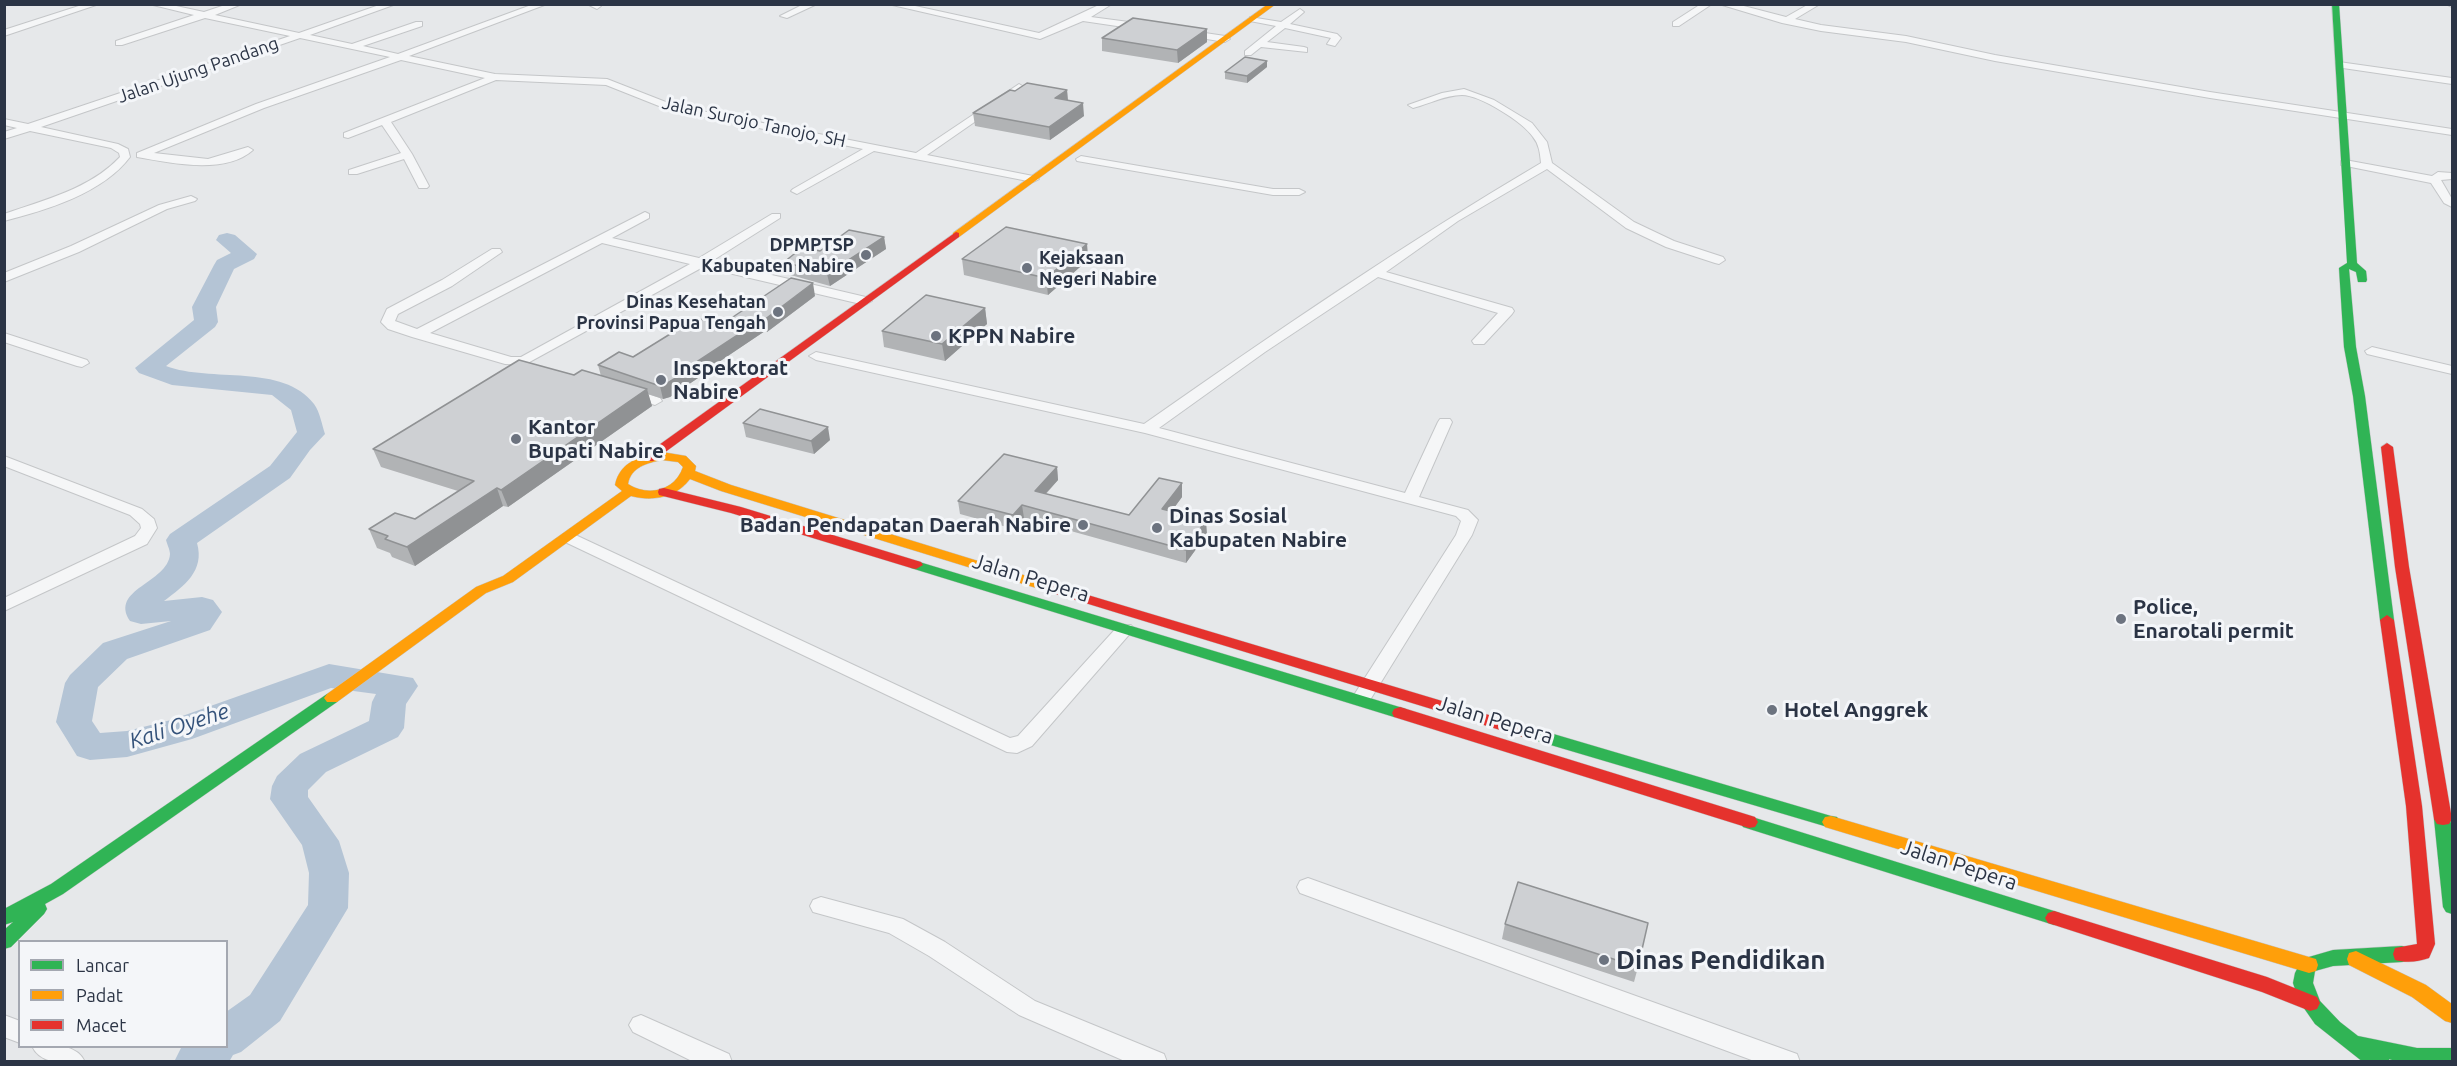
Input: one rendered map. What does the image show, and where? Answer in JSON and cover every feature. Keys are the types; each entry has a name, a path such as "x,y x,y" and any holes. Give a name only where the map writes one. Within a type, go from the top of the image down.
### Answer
{"main road":[{"path":"920,279 1081,159 1260,20 1273,4"},
{"path":"650,458 684,455 691,467 690,474 677,487 664,492 640,495 630,492 616,482 628,468 650,458 1226,39 1287,4"},
{"path":"2335,4 2352,264 2361,271 2362,289"},
{"path":"1094,135 1109,137"},
{"path":"930,254 948,258"},
{"path":"2352,264 2344,268 2343,284 2349,347 2365,372"},
{"path":"811,360 835,342"},
{"path":"2372,346 2365,372 2378,560 2414,806 2426,944 2422,953 2333,958 2309,965 2302,981 2310,1003 2349,1041 2380,1062"},
{"path":"2385,437 2427,731 2443,815 2452,907"},
{"name":"Jalan Pepera","path":"690,474 726,488 1369,685 2309,965"},
{"path":"4,918 57,889 329,700 481,590 508,579 630,492"},
{"name":"Jalan Pepera","path":"664,492 736,510 1360,700 2267,985 2310,1003"},
{"path":"481,590 490,573 499,566"},
{"path":"982,585 994,570"},
{"path":"1896,867 1900,844"},
{"path":"4,942 57,889"},
{"path":"2355,958 2419,991 2452,1016"},
{"path":"2349,1041 2416,1057 2452,1057"}],"street":[{"path":"4,33 94,4"},
{"name":"Jalan Surojo Tanojo, SH","path":"153,4 495,77 607,82 682,110 1033,178"},
{"path":"118,43 238,4"},
{"name":"Jalan Ujung Pandang","path":"4,136 392,4"},
{"path":"141,155 260,106 543,4"},
{"path":"784,16 813,4"},
{"path":"892,4 1040,36 1108,4"},
{"path":"1676,24 1708,4"},
{"path":"1723,4 1785,21 1828,29 1906,39 1995,58 2210,95 2452,132"},
{"path":"1785,21 1816,4"},
{"path":"1248,53 1300,12"},
{"path":"1082,18 1160,29"},
{"path":"1260,20 1334,36 1336,38 1332,44"},
{"path":"354,46 419,24"},
{"path":"1170,31 1226,39"},
{"path":"1260,44 1304,50"},
{"path":"2339,65 2452,81"},
{"path":"348,135 495,77"},
{"path":"918,156 1019,87"},
{"path":"1413,105 1462,92 1477,96 1529,124 1538,136 1547,157 1547,164"},
{"path":"385,121 407,154 423,186"},
{"path":"4,122 114,146 124,151 124,154"},
{"path":"797,190 874,147"},
{"path":"124,154 214,163 248,150"},
{"path":"4,218 76,191 103,177 119,166 124,154"},
{"path":"352,172 407,154"},
{"path":"1081,159 1273,192 1299,192"},
{"path":"2345,163 2435,180 2452,204"},
{"path":"1547,164 1630,225 1670,244 1719,260"},
{"path":"1147,429 1260,349 1454,219 1547,164"},
{"path":"2435,180 2438,175 2452,176"},
{"path":"4,278 75,249 163,207 191,199"},
{"path":"417,333 645,216"},
{"path":"524,361 702,262 776,216"},
{"path":"601,239 865,301"},
{"path":"496,252 447,283 392,312 388,322 514,362 524,361 547,368"},
{"path":"1376,273 1507,311 1479,341"},
{"path":"4,337 82,363"},
{"path":"2372,346 2452,370"},
{"path":"811,360 1147,429 1462,513 1470,520 1470,523 1360,700"},
{"path":"616,388 655,401"},
{"path":"1410,499 1445,422"},
{"path":"4,460 136,512 148,522 149,528 141,540 4,605"},
{"path":"569,537 1007,745 1017,746 1025,741 1125,629"},
{"path":"1308,887 1788,1062"},
{"path":"821,906 896,925 937,948 986,983 1027,1008 1155,1062"},
{"path":"4,1025 18,1032"},
{"path":"641,1025 720,1062"},
{"path":"46,1048 73,1062"}],"building":[{"path":"1133,18 1207,29 1177,50 1102,38"},
{"path":"1245,57 1267,61 1247,76 1225,72"},
{"path":"1027,83 1067,90 1055,98 1083,103 1049,127 973,113 1010,90 1015,91"},
{"path":"1006,227 1087,244 1046,278 962,259"},
{"path":"849,230 884,237 827,274 784,262 803,247 820,251"},
{"path":"791,278 813,283 764,320 762,319 666,384 660,386 598,365 619,352 633,357 696,318 721,325"},
{"path":"926,295 985,308 942,344 882,331"},
{"name":"Kantor Bupati Nabire","path":"519,360 574,375 582,370 647,389 501,490 497,488 407,547 385,539 388,536 369,529 395,513 415,519 474,481 373,449"},
{"path":"760,409 828,427 811,441 743,423"},
{"path":"1004,454 1057,467 1035,491 1129,515 1159,478 1182,483 1162,509 1206,520 1186,550 1022,505 1013,515 958,501"},
{"name":"Dinas Pendidikan","path":"1518,882 1648,923 1638,967 1505,924"}],"waterway":[{"name":"Kali Oyehe","path":"227,240 246,254 225,265 204,307 206,322 148,368 172,377 279,388 303,407 311,434 300,444 280,472 181,540 185,554 178,575 142,602 141,614 202,607 206,612 199,623 115,651 82,683 74,722 90,747 127,744 179,730 329,676 401,686 389,702 386,728 313,763 290,786 289,799 320,841 329,873 328,908 265,1008 228,1036"},
{"name":"Kali Oyehe","path":"196,1062 213,1048"}],"traffic: fast":[{"path":"2335,4 2352,264 2361,271 2362,280"},
{"path":"2352,264 2344,268 2350,347 2359,396 2387,620"},
{"path":"916,565 1400,713"},
{"path":"4,918 57,889 332,698"},
{"path":"1523,731 1831,822"},
{"path":"2443,819 2452,907"},
{"path":"1749,822 2054,918"},
{"path":"4,942 38,909"},
{"path":"2380,1062 2345,1038 2322,1018 2306,995 2303,983 2304,973 2309,965 2333,958 2402,954"},
{"path":"2359,1044 2417,1057 2452,1057"}],"traffic: slow":[{"path":"956,235 1273,4"},
{"path":"662,456 682,459 690,466 687,474 676,486 659,494 642,495 621,485 630,467 662,456"},
{"path":"690,474 726,488 1051,588"},
{"path":"332,698 481,590 508,579 629,492"},
{"path":"1831,822 2309,965"},
{"path":"2356,959 2419,991 2452,1015"}],"traffic: jam":[{"path":"649,458 956,235"},
{"path":"2387,447 2402,567 2443,819"},
{"path":"664,492 736,510 916,565"},
{"path":"1051,588 1523,731"},
{"path":"2387,620 2414,806 2426,944 2422,953 2402,954"},
{"path":"1400,713 1749,822"},
{"path":"2054,918 2267,985 2310,1003"}],"place":[{"name":"DPMPTSP Kabupaten Nabire","path":"866,255"},
{"name":"Kejaksaan Negeri Nabire","path":"1027,268"},
{"name":"Dinas Kesehatan Provinsi Papua Tengah","path":"778,312"},
{"name":"KPPN Nabire","path":"936,336"},
{"name":"Inspektorat Nabire","path":"661,380"},
{"name":"Kantor Bupati Nabire","path":"516,439"},
{"name":"Badan Pendapatan Daerah Nabire","path":"1083,525"},
{"name":"Dinas Sosial Kabupaten Nabire","path":"1157,528"},
{"name":"Police, Enarotali permit","path":"2121,619"},
{"name":"Hotel Anggrek","path":"1772,710"},
{"name":"Dinas Pendidikan","path":"1604,960"}]}
